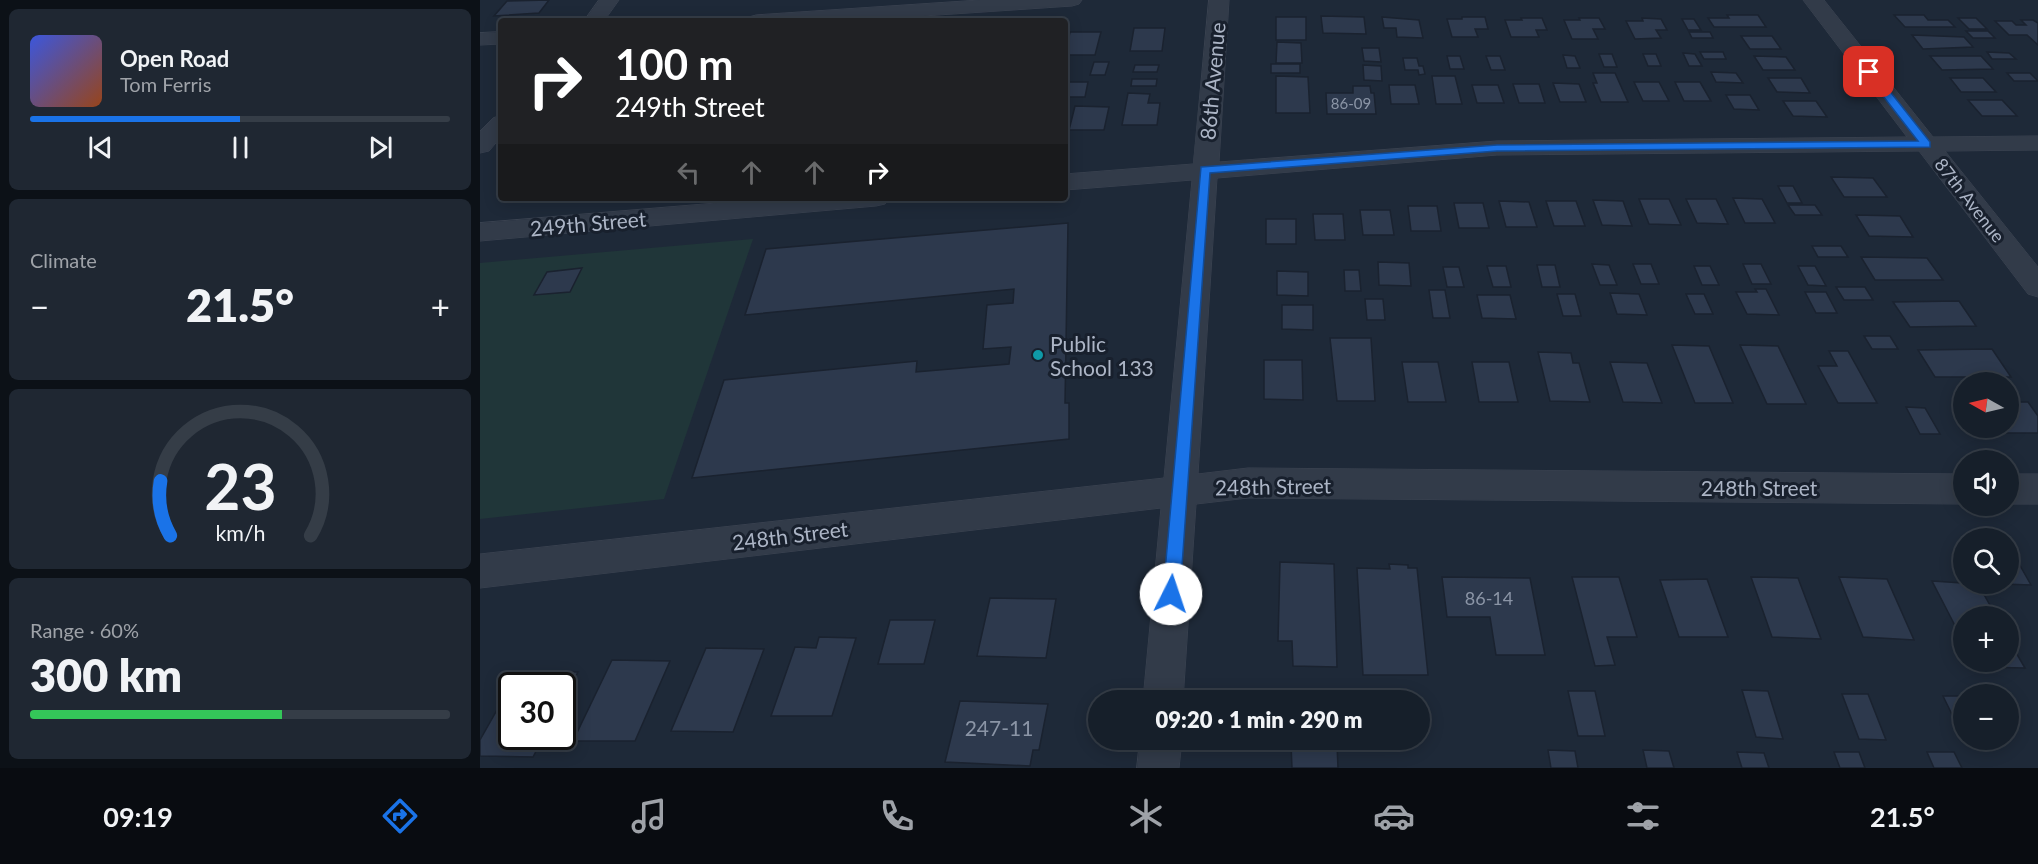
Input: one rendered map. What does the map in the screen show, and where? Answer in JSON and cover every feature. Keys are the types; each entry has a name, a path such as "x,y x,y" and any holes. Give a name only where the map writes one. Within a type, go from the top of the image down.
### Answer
{"street":[{"path":"596,18 609,0"},
{"path":"801,18 1072,0"},
{"name":"86th Avenue","path":"1164,690 1219,0"},
{"name":"87th Avenue","path":"1813,0 2038,288"},
{"path":"480,39 498,38"},
{"path":"480,146 498,126"},
{"path":"1068,182 1497,148 2038,143"},
{"name":"249th Street","path":"480,232 841,201"},
{"name":"248th Street","path":"480,571 1248,483 1953,489"},
{"path":"2019,489 2038,489"},
{"path":"1158,768 1160,750"}],"green space":[{"path":"753,239 664,499 480,519 480,263"}],"building":[{"path":"549,0 539,13 494,16 507,1"},
{"path":"1727,15 1758,15 1766,27 1714,27 1708,18 1729,18"},
{"path":"1894,15 1924,15 1928,20 1948,20 1955,27 1905,27"},
{"path":"1321,16 1364,17 1366,34 1323,33"},
{"path":"1276,17 1306,17 1306,40 1276,40"},
{"path":"1382,17 1419,20 1423,38 1397,37 1396,28 1384,28"},
{"path":"1462,17 1485,17 1488,29 1475,29 1478,37 1452,37 1447,19 1462,19"},
{"path":"1521,18 1542,18 1547,30 1536,30 1539,37 1511,37 1505,20 1522,20"},
{"path":"1579,18 1599,18 1605,29 1593,29 1598,39 1572,39 1564,20 1580,20"},
{"path":"1642,18 1661,19 1667,30 1656,30 1661,38 1635,39 1626,21 1643,21"},
{"path":"1958,18 1976,18 1987,29 1969,29"},
{"path":"1682,19 1694,19 1701,30 1688,30"},
{"path":"2021,20 2033,20 2038,23 2038,45 2027,35 2009,35 1995,21 2012,21 2016,25 2026,25"},
{"path":"1134,28 1165,28 1162,51 1130,51"},
{"path":"1966,31 1988,31 1995,38 1973,38"},
{"path":"1070,32 1101,32 1095,55 1068,55"},
{"path":"1689,32 1710,32 1713,38 1692,38"},
{"path":"1912,35 1964,37 1973,47 1923,49"},
{"path":"1741,36 1772,36 1781,49 1750,49"},
{"path":"1277,42 1301,43 1302,63 1276,63"},
{"path":"1362,48 1379,48 1381,62 1364,61"},
{"path":"1700,52 1723,52 1726,59 1704,59"},
{"path":"1987,52 2009,53 2016,59 1992,59"},
{"path":"1683,53 1695,54 1702,66 1689,66"},
{"path":"1599,54 1612,54 1617,67 1604,67"},
{"path":"1643,54 1656,54 1661,66 1648,66"},
{"path":"1563,55 1575,56 1580,68 1567,68"},
{"path":"1447,56 1460,56 1464,69 1450,69"},
{"path":"1486,56 1500,56 1505,70 1491,70"},
{"path":"1754,56 1786,57 1795,70 1763,70"},
{"path":"1930,56 1981,56 1993,69 1942,70"},
{"path":"1403,58 1417,58 1425,74 1419,75 1418,70 1405,70"},
{"path":"1094,62 1109,62 1105,75 1090,75"},
{"path":"1271,64 1300,64 1300,73 1271,73"},
{"path":"1135,65 1159,65 1157,72 1133,72"},
{"path":"1363,65 1381,66 1382,81 1364,80"},
{"path":"1711,72 1736,73 1743,83 1716,82"},
{"path":"1593,73 1615,73 1628,102 1601,102 1593,83 1597,83"},
{"path":"2007,73 2030,73 2038,81 2014,81"},
{"path":"1276,76 1308,77 1310,113 1276,113"},
{"path":"1432,76 1455,76 1462,104 1436,104"},
{"path":"1768,78 1801,78 1810,93 1777,92"},
{"path":"1950,78 1983,78 1996,92 1961,92"},
{"path":"1132,79 1157,79 1156,86 1131,86"},
{"path":"1069,82 1088,82 1085,97 1068,97"},
{"path":"1634,82 1659,82 1669,101 1643,101"},
{"path":"1675,82 1700,82 1711,101 1684,101"},
{"path":"1553,83 1579,84 1586,102 1560,102"},
{"path":"1513,84 1539,84 1545,103 1519,103"},
{"path":"1389,85 1415,85 1419,104 1391,104"},
{"path":"1472,85 1498,85 1504,103 1477,103"},
{"path":"1353,86 1370,86 1371,93 1374,93 1376,114 1327,114 1326,93 1353,93"},
{"path":"1128,93 1150,94 1148,103 1160,103 1157,125 1122,125"},
{"path":"1726,95 1750,95 1759,110 1734,109"},
{"path":"1968,100 2002,100 2017,116 1982,116"},
{"path":"1783,101 1816,101 1827,117 1793,116"},
{"path":"1075,106 1109,107 1104,130 1069,130"},
{"path":"1831,177 1873,178 1887,197 1844,197"},
{"path":"1778,186 1793,186 1802,203 1787,203"},
{"path":"1733,198 1762,199 1775,223 1745,223"},
{"path":"1639,199 1669,199 1681,225 1649,224"},
{"path":"1686,199 1716,199 1728,224 1697,223"},
{"path":"1593,200 1623,201 1632,226 1602,225"},
{"path":"1499,201 1529,202 1537,227 1506,227"},
{"path":"1546,201 1576,201 1585,226 1554,226"},
{"path":"1454,203 1483,203 1489,228 1459,228"},
{"path":"1788,205 1815,205 1822,215 1795,215"},
{"path":"1408,206 1437,206 1441,231 1411,231"},
{"path":"1360,210 1390,210 1394,235 1363,235"},
{"path":"1313,214 1343,214 1345,240 1315,240"},
{"path":"1856,215 1900,216 1913,237 1869,236"},
{"path":"1266,219 1296,219 1296,244 1266,244"},
{"name":"Public School 133","path":"1068,223 1065,403 1069,403 1069,439 692,478 724,380 917,361 916,372 1009,364 1011,347 983,349 987,305 1013,303 1014,289 745,315 766,249"},
{"path":"1812,246 1841,246 1848,257 1818,257"},
{"path":"1861,257 1927,258 1943,280 1875,280"},
{"path":"1378,262 1409,263 1411,286 1379,285"},
{"path":"1592,264 1609,265 1617,285 1600,285"},
{"path":"1633,264 1651,264 1659,284 1641,284"},
{"path":"1743,264 1761,264 1771,284 1752,284"},
{"path":"1537,265 1555,265 1560,287 1542,287"},
{"path":"1487,266 1506,266 1511,287 1493,287"},
{"path":"1694,266 1710,266 1719,285 1702,285"},
{"path":"1798,266 1815,266 1826,286 1808,285"},
{"path":"1443,267 1459,267 1464,287 1447,287"},
{"path":"582,268 570,292 534,295 547,272"},
{"path":"1344,270 1359,270 1361,291 1345,291"},
{"path":"1277,271 1308,272 1308,296 1277,295"},
{"path":"1836,287 1865,287 1873,300 1844,300"},
{"path":"1755,289 1766,289 1779,315 1747,314 1736,292 1757,292"},
{"path":"1429,290 1445,290 1450,318 1433,318"},
{"path":"1805,292 1826,292 1837,313 1816,313"},
{"path":"1610,293 1639,294 1647,315 1617,314"},
{"path":"1557,294 1575,294 1581,316 1563,316"},
{"path":"1686,294 1704,294 1713,314 1695,314"},
{"path":"1477,295 1510,295 1516,319 1482,318"},
{"path":"1365,299 1383,299 1385,320 1367,320"},
{"path":"1959,301 1976,326 1910,327 1893,302"},
{"path":"1282,305 1313,305 1313,330 1282,329"},
{"path":"1864,336 1890,336 1898,349 1872,349"},
{"path":"1330,338 1371,338 1375,401 1337,401"},
{"path":"1672,345 1709,346 1733,403 1695,403"},
{"path":"1740,345 1778,346 1806,404 1767,404"},
{"path":"1992,349 2008,372 1953,372 1953,377 1935,377 1918,350"},
{"path":"1829,351 1848,351 1877,403 1838,403 1818,366 1837,366"},
{"path":"1538,352 1571,353 1573,363 1579,363 1590,402 1550,401"},
{"path":"1264,360 1302,360 1303,400 1264,399"},
{"path":"1402,362 1438,362 1446,402 1408,402"},
{"path":"1472,362 1509,362 1518,402 1479,402"},
{"path":"1610,362 1647,363 1662,403 1623,402"},
{"path":"2019,402 2028,402 2038,416 2038,433 2019,433"},
{"path":"1906,407 1925,408 1940,434 1920,434"},
{"path":"1280,562 1334,564 1337,667 1293,666 1292,641 1278,641"},
{"path":"1389,564 1417,568 1428,675 1363,675 1357,568 1390,569"},
{"path":"2019,564 2031,585 2019,585"},
{"path":"1442,577 1530,578 1545,655 1496,655 1490,617 1447,617"},
{"path":"1572,577 1619,577 1637,637 1607,637 1615,665 1595,666"},
{"path":"1751,577 1798,578 1821,639 1772,637"},
{"path":"1839,577 1887,579 1914,640 1863,637"},
{"path":"1707,579 1728,637 1679,637 1660,580"},
{"path":"1932,581 1953,582 1953,594 1984,594 1990,606 1953,606 1953,622"},
{"path":"990,598 1056,599 1046,658 977,656"},
{"path":"890,620 935,620 924,664 878,664"},
{"path":"819,637 856,638 832,716 771,716 795,647 816,648"},
{"path":"706,648 764,649 733,732 671,731"},
{"path":"2019,658 2025,668 2019,668"},
{"path":"612,660 670,661 635,741 576,741 576,735"},
{"path":"519,671 578,672 576,676 576,672"},
{"path":"1742,690 1768,691 1783,739 1756,737"},
{"path":"1568,691 1595,691 1605,736 1578,736"},
{"path":"1842,694 1868,694 1886,740 1859,739"},
{"path":"1943,696 1953,696 1953,716"},
{"path":"960,701 1048,704 1039,750 1033,750 1030,766 945,762"},
{"path":"498,708 498,750 537,750 533,757 480,756 480,740"},
{"path":"1291,750 1337,750 1338,768 1292,768"},
{"path":"1548,750 1575,751 1578,768 1551,768"},
{"path":"1643,750 1669,751 1674,768 1647,768"},
{"path":"1737,752 1764,753 1769,768 1742,768"},
{"path":"1834,752 1859,752 1865,768 1840,768"},
{"path":"1927,752 1954,752 1962,768 1934,768"}],"place":[{"name":"Public School 133","path":"1038,355"}],"route":[{"path":"1171,594 1204,170 1497,148 1926,144 1869,72"}]}
